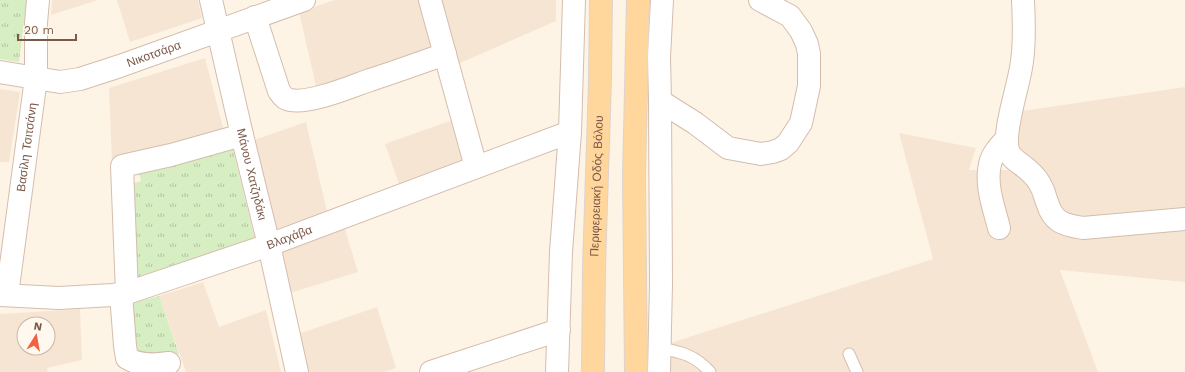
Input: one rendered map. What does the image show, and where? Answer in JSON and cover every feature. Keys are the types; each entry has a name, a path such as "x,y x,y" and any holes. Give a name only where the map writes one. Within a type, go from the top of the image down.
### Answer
{"main road":[{"name":"Περιφερειακή Οδός Βόλου","path":"593,372 594,267 600,88 601,0"},
{"path":"636,372 634,176 638,0"}],"street":[{"name":"Βασίλη Τσιτσάνη","path":"4,295 36,78 36,23 38,0"},
{"name":"Μάνου Χατζηδάκι","path":"211,0 269,245 297,372"},
{"name":"Νικοτσάρα","path":"0,72 60,82 80,79 304,0"},
{"path":"430,0 476,167"},
{"path":"557,372 561,252 570,132 574,0"},
{"path":"659,372 659,57 662,0"},
{"path":"660,101 695,123 728,148 761,154 781,149 788,143 801,123 810,86 809,54 807,44 801,31 790,16 760,0"},
{"path":"1023,0 1023,60 1009,120 1007,138 1008,149 1012,158 1028,170 1042,186 1053,216 1067,226 1083,228 1185,219"},
{"path":"255,17 279,91 283,97 289,100 308,99 337,92 445,54"},
{"name":"Βλαχάβα","path":"4,295 59,298 106,296 124,293 269,245 570,132"},
{"path":"169,363 151,365 132,361 127,358 125,346 122,166 171,155 242,135"},
{"path":"999,228 988,179 990,164 996,152 1007,138"},
{"path":"431,372 559,330"}],"lane":[{"path":"660,348 695,358 710,372"},
{"path":"849,354 857,372"}],"shaded area":[{"path":"52,0 98,0 51,15"},
{"path":"117,0 198,0 202,18 130,42"},
{"path":"335,0 556,0 556,21 451,67 446,52 318,95 299,12"},
{"path":"205,58 225,135 112,163 109,88"},
{"path":"1185,87 1185,282 1060,270 1098,372 667,372 667,344 933,259 899,133 976,148 969,170 1010,170 1021,157 1015,142 1022,111"},
{"path":"0,89 20,92 9,162 0,162"},
{"path":"455,119 472,156 399,184 385,144"},
{"path":"306,122 327,211 276,229 251,141"},
{"path":"344,226 358,272 287,294 278,252"},
{"path":"203,282 219,327 266,310 281,372 186,372 159,296"},
{"path":"377,307 396,368 384,372 307,372 298,334"},
{"path":"80,309 82,360 47,368 48,372 0,372 0,314"}],"green space":[{"path":"0,0 27,0 19,62 0,59"},
{"path":"231,142 255,240 133,283 128,185 141,181 138,167"},
{"path":"159,296 179,354 151,360 130,352 127,304"}]}
